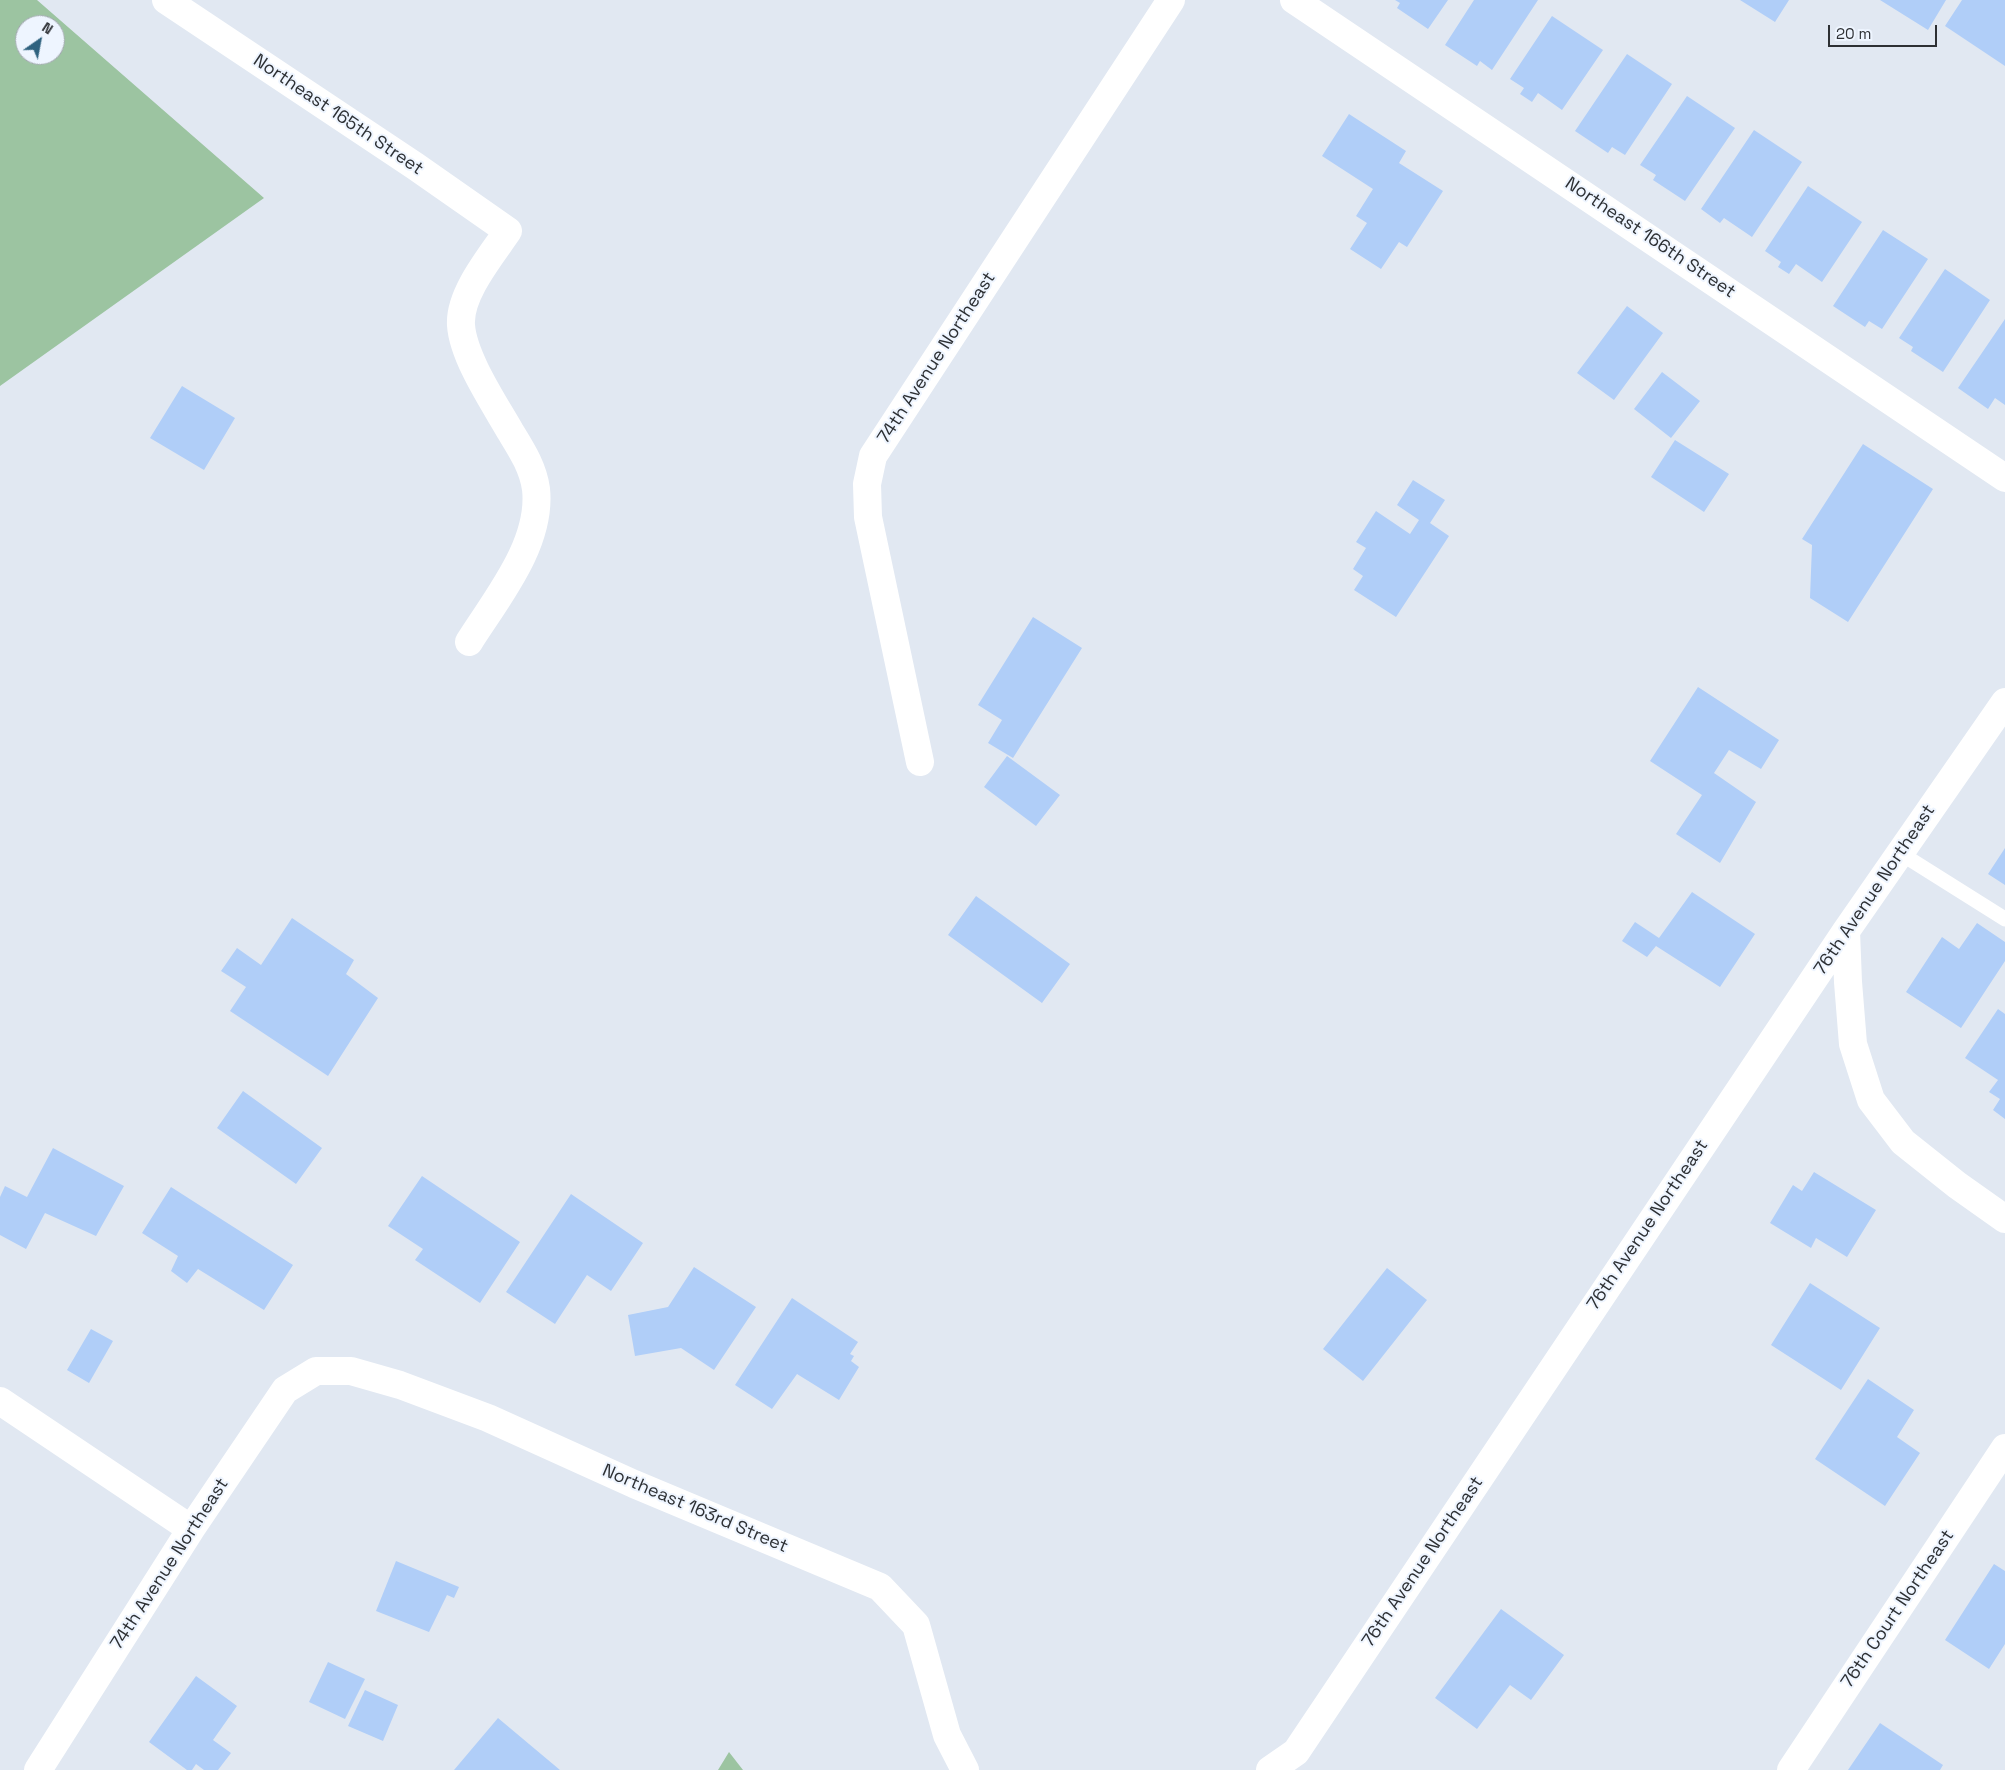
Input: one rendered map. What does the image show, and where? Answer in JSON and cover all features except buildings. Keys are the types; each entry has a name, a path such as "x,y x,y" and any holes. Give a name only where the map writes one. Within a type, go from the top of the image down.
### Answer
{"street":[{"name":"Northeast 165th Street","path":"166,0 415,166 508,231 478,276 464,304 461,325 466,348 477,372 531,467 536,490 534,516 528,544 512,575 469,642"},
{"name":"74th Avenue Northeast","path":"920,762 868,517 867,484 873,456 1171,0"},
{"name":"Northeast 166th Street","path":"1294,0 2005,478"},
{"name":"76th Avenue Northeast","path":"1299,1761 1846,931 2005,702"},
{"path":"1846,931 1853,1044 1871,1100 1902,1142 1957,1186 2005,1219"},
{"name":"74th Avenue Northeast","path":"38,1770 191,1529 285,1390 316,1371"},
{"name":"Northeast 163rd Street","path":"316,1371 351,1371 400,1386 488,1418 634,1484 880,1587 916,1626 947,1735 965,1770"},
{"path":"0,1402 191,1529"},
{"name":"76th Court Northeast","path":"1791,1770 2005,1448"},
{"path":"1270,1770 1299,1761"}],"lane":[{"path":"1900,853 2005,919"}],"green space":[{"path":"0,0 37,0 54,15 15,15 15,65 65,65 65,24 264,198 0,386"},
{"path":"729,1752 743,1770 718,1770"}]}
